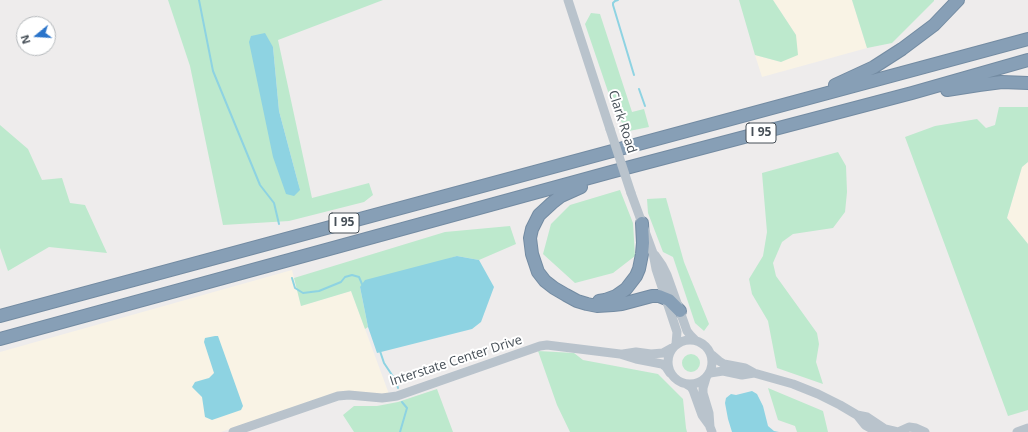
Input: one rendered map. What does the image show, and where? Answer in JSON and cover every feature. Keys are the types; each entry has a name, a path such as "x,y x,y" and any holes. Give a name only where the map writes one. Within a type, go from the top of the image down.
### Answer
{"highway":[{"path":"798,101 858,75 890,57 934,25 958,0"},
{"name":"I 95","path":"0,316 1028,39"},
{"name":"I 95","path":"0,339 610,172 912,93 1028,60"},
{"path":"912,93 1002,82 1028,83"},
{"path":"610,172 571,191 552,203 539,215 532,229 530,238 530,246 538,272 545,281 554,288 577,301 597,306 622,304 652,296 659,296 666,298 680,311"},
{"path":"577,301 605,300 626,290 639,269 643,243 642,223"}],"street":[{"name":"Clark Road","path":"568,0 631,193 652,252 656,269 677,332 674,346"},
{"name":"Clark Road","path":"652,252 662,265 667,275 687,331 695,340"},
{"path":"711,430 702,415 691,387 674,378 668,367 669,354 674,346 682,340 695,340 706,345 712,355 724,364 745,368 754,373 793,384 818,394 857,415 867,417 885,429 898,432 909,427 925,432"},
{"name":"Interstate Center Drive","path":"233,432 338,396 350,395 382,398 397,396 540,346 553,345 620,354 662,364 670,373"},
{"name":"Interstate Center Drive","path":"620,354 636,352 651,354 662,353 674,346"},
{"path":"711,430 709,413 703,388 712,368 712,355"},
{"path":"686,384 700,382 708,376 723,371 742,375 754,373"},
{"path":"857,415 864,425 877,432"},
{"path":"1018,432 1028,428"}],"shaded area":[{"path":"773,0 852,0 867,48 762,77 755,55 781,62 796,35"},
{"path":"1028,162 1028,244 1007,218 1022,167"},
{"path":"292,270 301,306 351,291 389,394 328,396 221,432 0,432 0,352"}],"green space":[{"path":"168,0 383,0 278,40 312,198 369,183 373,195 364,202 289,221 223,225 190,66","holes":["251,36 273,47 279,111 300,190"]},
{"path":"739,0 773,0 796,35 798,55 781,62 755,55"},
{"path":"852,0 934,1 892,43 867,48"},
{"path":"591,13 600,14 632,112 644,109 649,127 629,131 616,115 585,24"},
{"path":"999,107 1028,107 1028,162 1022,167 1007,218 1028,244 1028,410 1008,416 905,137 935,126 977,119 986,128 995,125"},
{"path":"0,125 28,149 42,180 62,178 70,203 85,205 107,253 49,247 8,271 0,248"},
{"path":"838,152 846,166 847,192 845,212 833,228 793,234 782,242 773,263 776,276 817,333 819,344 816,362 823,384 777,368 768,321 752,294 749,279 763,256 767,232 762,173"},
{"path":"620,190 633,223 635,256 613,273 575,283 543,254 551,224 570,205"},
{"path":"666,198 684,262 709,324 704,331 695,323 673,257 663,252 648,213 647,199"},
{"path":"510,226 516,244 479,260 457,256 360,287 368,327 365,329 351,291 301,306 294,278 445,232"},
{"path":"538,351 574,353 583,360 658,374 683,399 687,432 570,432 557,405"},
{"path":"691,354 697,357 700,363 697,369 691,372 685,369 682,363 685,357"},
{"path":"768,388 823,411 828,432 797,432 795,426 778,420"},
{"path":"437,389 453,432 354,432 343,415 354,406 377,406 398,402"}],"water":[{"path":"265,33 273,47 279,111 300,190 294,196 286,194 273,157 249,42 251,36"},
{"path":"457,256 479,260 494,287 481,322 472,329 377,353 368,327 360,287 365,280"},
{"path":"218,336 243,406 241,410 212,420 205,417 202,397 192,387 195,382 209,378 214,373 204,342 205,338"},
{"path":"752,391 757,394 763,406 768,426 774,431 779,432 732,432 725,403 726,398 731,394 736,395"}],"waterway":[{"path":"199,0 213,71 260,185 274,203 279,224"},
{"path":"618,0 615,1 613,5 634,75"},
{"path":"639,89 645,106"},
{"path":"292,278 295,288 303,293 319,291 341,282 345,277 352,275 359,277 362,284"},
{"path":"380,351 384,363 396,381 398,388"},
{"path":"400,432 407,408 402,402"}]}
